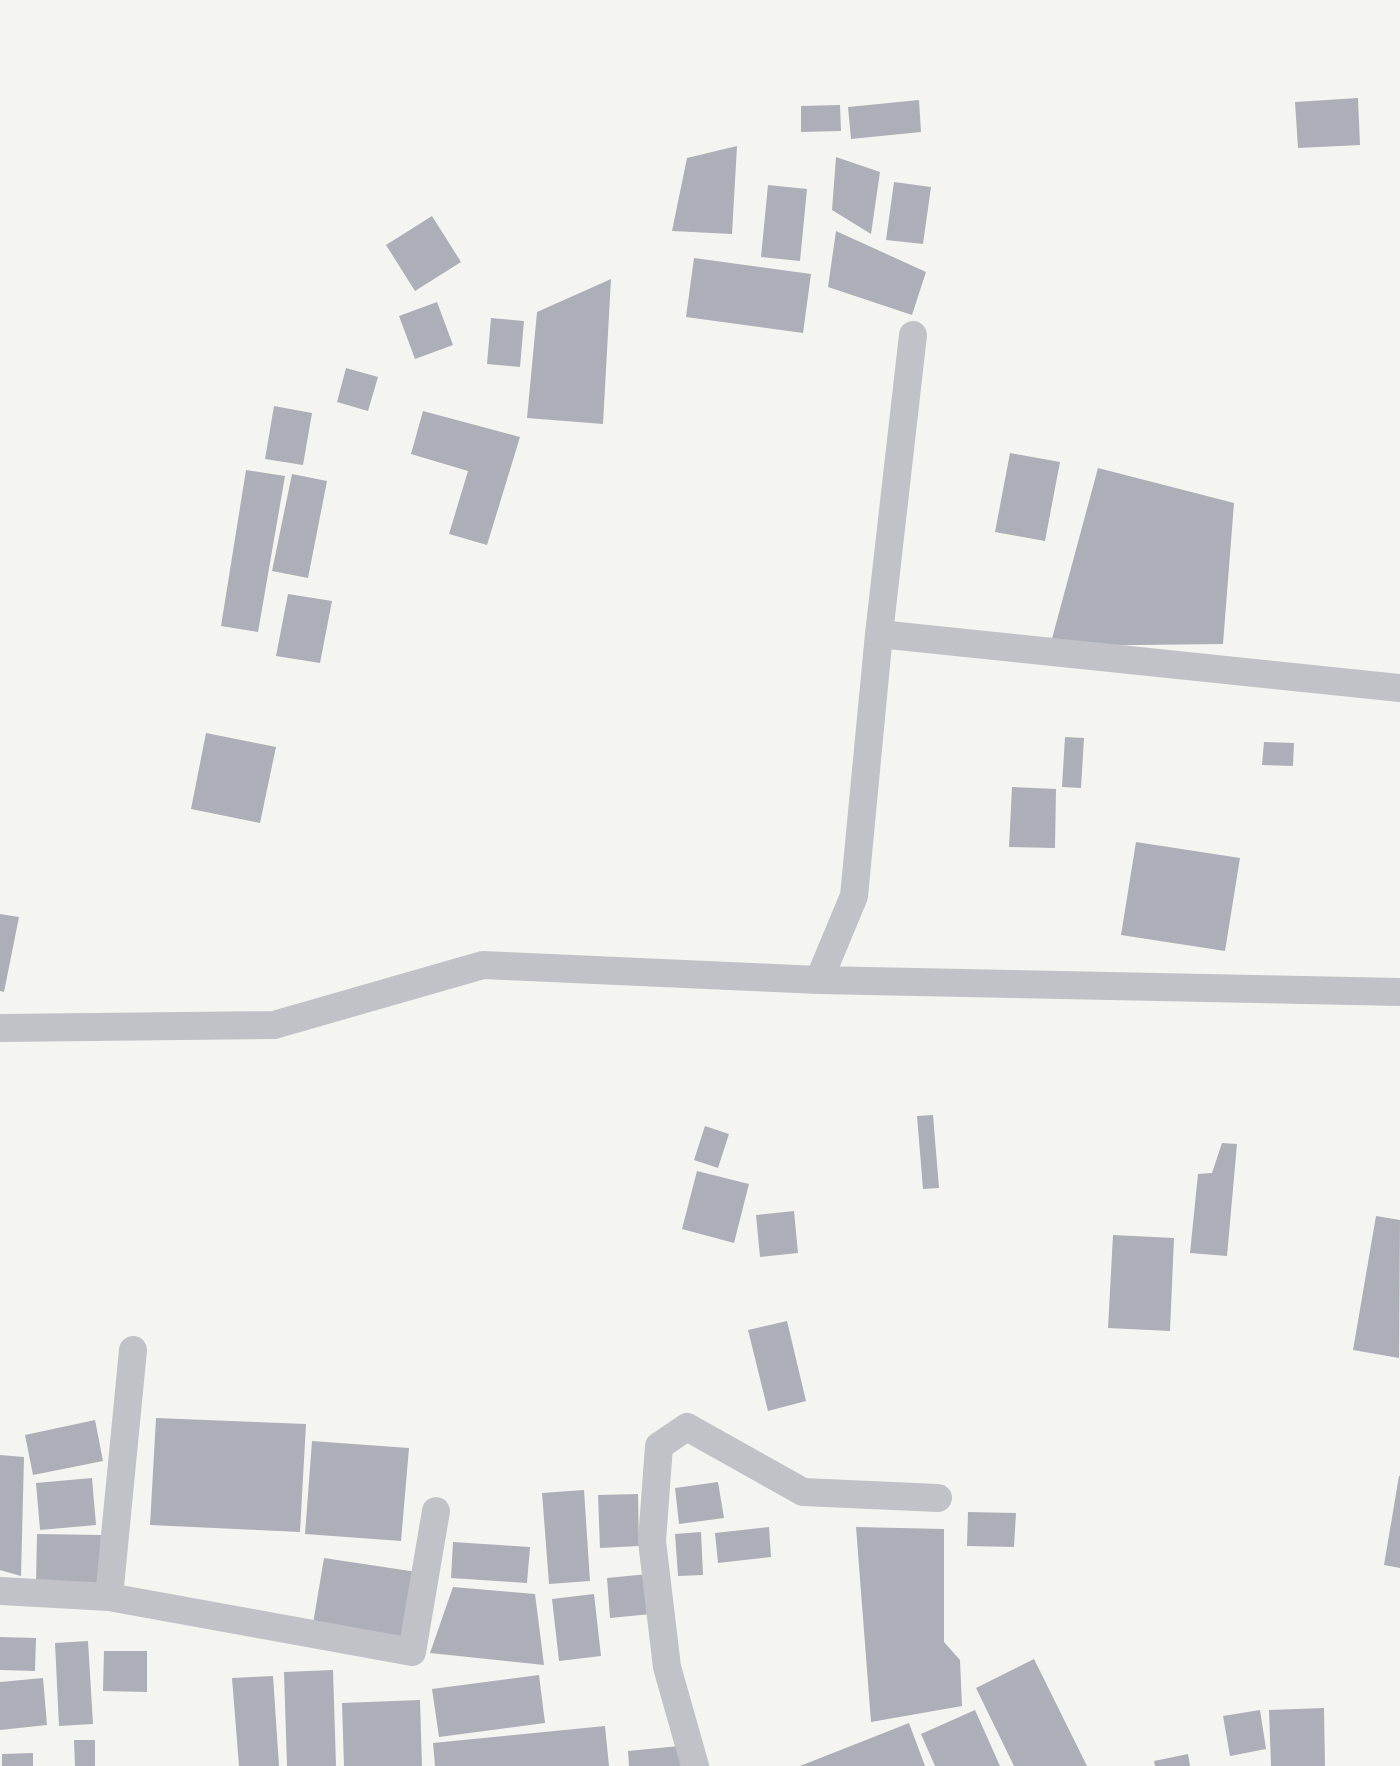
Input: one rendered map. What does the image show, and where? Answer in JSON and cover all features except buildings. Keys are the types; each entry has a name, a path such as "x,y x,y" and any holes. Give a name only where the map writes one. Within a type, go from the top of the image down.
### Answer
{"street":[{"path":"819,980 854,896 879,634 913,335"},
{"path":"879,634 1400,688"},
{"path":"0,1028 274,1025 483,965 819,980 1400,992"},
{"path":"109,1597 133,1350"},
{"path":"695,1766 667,1667 652,1541 659,1446 686,1427 803,1492 938,1498"},
{"path":"0,1591 109,1597 412,1652 436,1512"}]}
